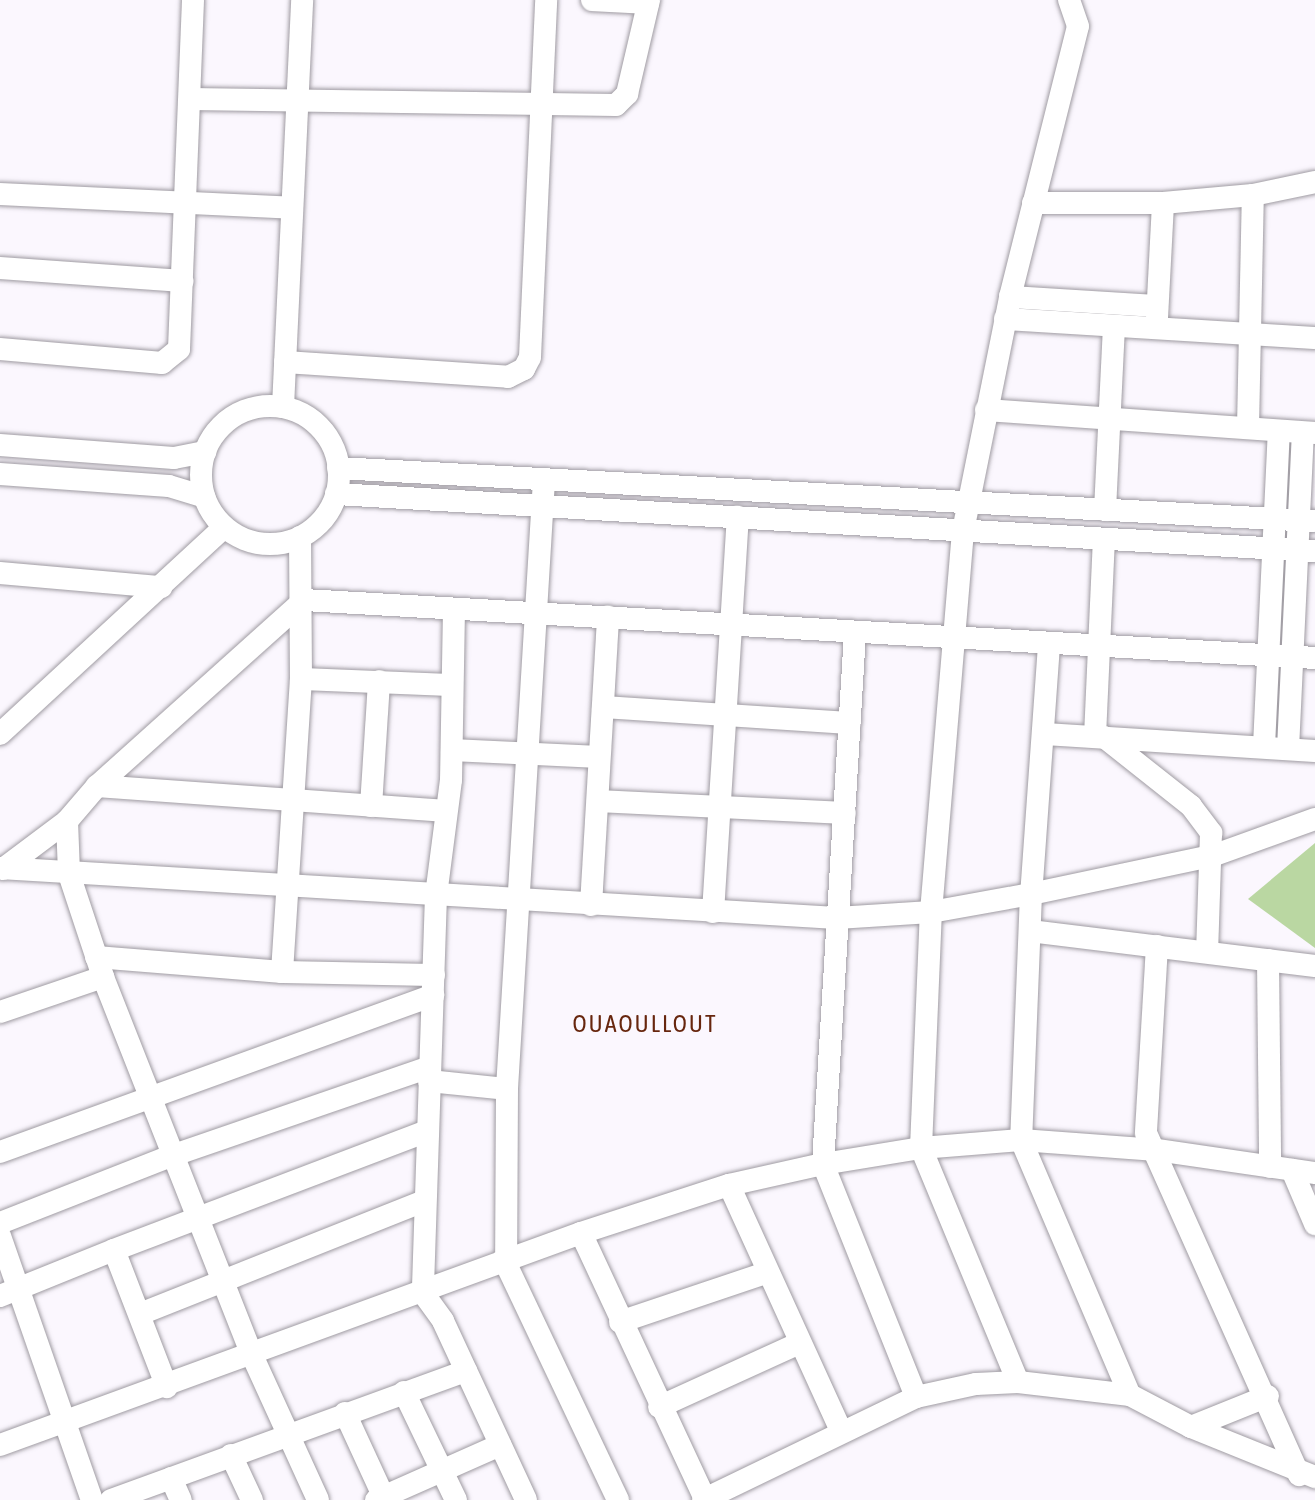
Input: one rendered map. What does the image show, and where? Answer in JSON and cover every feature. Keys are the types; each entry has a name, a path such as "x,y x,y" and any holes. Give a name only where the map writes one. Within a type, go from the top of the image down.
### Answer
{"street":[{"path":"0,349 169,360 181,342 193,0"},
{"path":"283,407 302,0"},
{"path":"285,362 508,377 524,369 530,357 546,0"},
{"path":"190,99 542,104 621,102 649,2 592,0"},
{"path":"1018,1382 921,1148 931,912 963,531 1010,297 1078,26 1069,0"},
{"path":"1033,203 1163,203 1253,195 1315,182"},
{"path":"0,194 292,208"},
{"path":"1248,427 1253,195"},
{"path":"1157,317 1163,203"},
{"path":"0,268 183,281"},
{"path":"1010,297 1251,333 1315,338"},
{"path":"1005,319 1114,326 1157,317"},
{"path":"1105,510 1114,326"},
{"path":"283,407 314,422 326,435 338,468 336,494 322,519 300,537 261,543 224,527 204,497 205,452 219,429 242,412 283,407"},
{"path":"986,410 1309,433 1304,657 1288,749"},
{"path":"1264,746 1279,431"},
{"path":"0,445 174,458 205,452"},
{"path":"338,468 1307,521"},
{"path":"0,474 169,486 204,497"},
{"path":"544,480 507,1089 506,1264 618,1500"},
{"path":"336,494 1306,550"},
{"path":"713,912 734,622 738,517"},
{"path":"0,734 224,527"},
{"path":"282,972 301,679 304,600 300,537"},
{"path":"1100,737 1099,647 1104,540"},
{"path":"0,593 10,574 161,587"},
{"path":"1,868 67,821 97,786 304,600 734,622 1049,645 1304,657"},
{"path":"454,609 452,750 436,895 423,1293 466,1371 526,1500"},
{"path":"591,905 608,616"},
{"path":"855,633 823,1164 916,1397"},
{"path":"1049,645 1031,894 1021,1140 1130,1395"},
{"path":"301,679 451,685"},
{"path":"371,806 379,681"},
{"path":"603,707 849,723"},
{"path":"1044,734 1315,751"},
{"path":"1100,737 1204,818 1212,856 1207,952"},
{"path":"452,750 599,757"},
{"path":"97,786 293,803 446,811"},
{"path":"598,801 845,813"},
{"path":"1,868 837,918 931,912 1031,894 1212,856 1315,819"},
{"path":"67,821 69,874 100,967 171,1156 252,1355 318,1500"},
{"path":"1030,931 1315,966"},
{"path":"1157,946 1144,1117 1268,1396 1307,1476"},
{"path":"1268,960 1281,1168 1315,1224"},
{"path":"0,1012 100,967 282,972 433,985"},
{"path":"0,1152 149,1098 433,985"},
{"path":"0,1223 171,1156 429,1074 507,1089"},
{"path":"9,1293 195,1215 427,1131"},
{"path":"0,1445 506,1264 581,1233 729,1185 823,1164 921,1148 1021,1140 1157,1150 1315,1173"},
{"path":"729,1185 797,1344 841,1431"},
{"path":"140,1314 424,1201"},
{"path":"581,1233 704,1499 916,1397 976,1384 1018,1382 1130,1395 1191,1427 1307,1476"},
{"path":"0,1236 9,1293 92,1500"},
{"path":"114,1250 167,1387"},
{"path":"620,1322 766,1273"},
{"path":"659,1407 797,1344"},
{"path":"111,1500 466,1371"},
{"path":"404,1392 456,1500"},
{"path":"1191,1427 1268,1396"},
{"path":"345,1413 381,1499 500,1445"},
{"path":"231,1455 252,1500"},
{"path":"171,1478 181,1500"}],"green space":[{"path":"1315,843 1315,948 1248,899"}],"district":[{"name":"OUAOULLOUT","path":"645,1024"}]}
